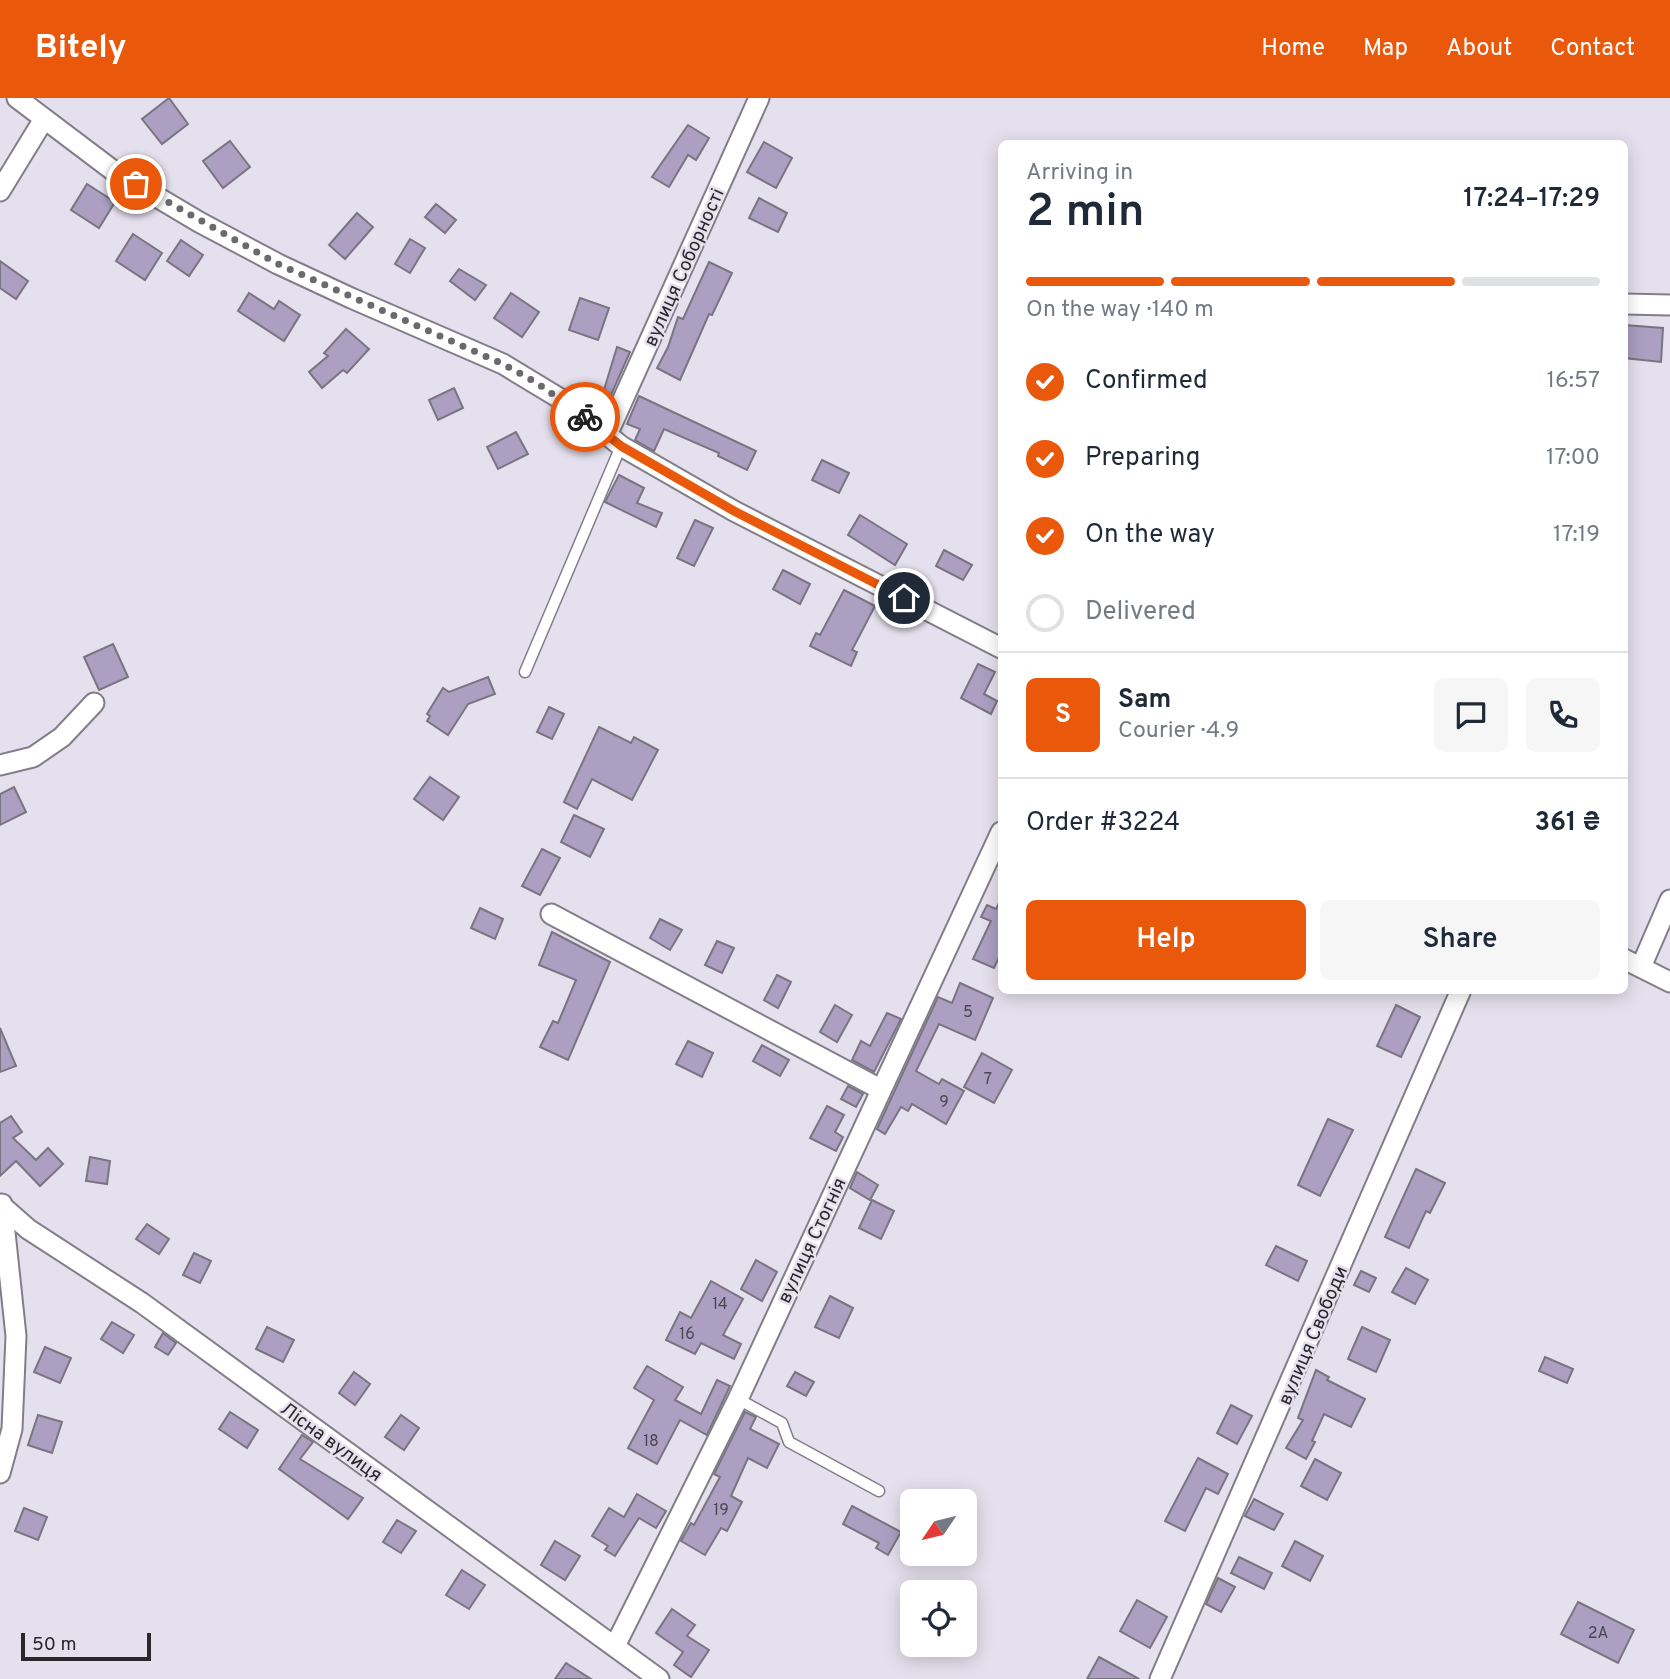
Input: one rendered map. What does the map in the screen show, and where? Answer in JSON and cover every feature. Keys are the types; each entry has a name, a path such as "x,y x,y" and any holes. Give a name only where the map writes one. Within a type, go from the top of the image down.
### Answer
{"street":[{"name":"вулиця Соборності","path":"614,440 759,98"},
{"path":"0,191 34,106 115,172 199,222 326,287 503,364 569,404 614,440 734,511 998,646"},
{"path":"1628,304 1670,305"},
{"path":"0,765 33,757 62,737 94,703"},
{"name":"вулиця Стогнія","path":"615,1646 738,1399 998,838"},
{"path":"1670,900 1633,963 1670,982"},
{"path":"551,914 880,1088"},
{"name":"вулиця Свободи","path":"1160,1679 1459,994"},
{"path":"0,1473 12,1429 16,1336 2,1204"},
{"name":"Лісна вулиця","path":"2,1204 28,1229 142,1303 615,1646 653,1677"}],"lane":[{"path":"525,672 614,440"},
{"path":"738,1399 782,1423 789,1442 879,1491"}],"building":[{"path":"169,98 188,124 162,144 142,119"},
{"path":"688,125 709,138 696,160 688,155 669,187 652,177"},
{"path":"230,141 250,167 223,188 203,161"},
{"path":"764,142 792,158 776,188 747,172"},
{"path":"87,184 115,202 99,228 71,210"},
{"path":"759,198 787,213 778,232 749,218"},
{"path":"436,204 456,220 445,233 425,217"},
{"path":"357,213 373,227 345,259 329,245"},
{"path":"133,234 162,253 145,280 116,261"},
{"path":"410,239 425,248 410,273 395,264"},
{"path":"181,240 203,255 189,276 167,261"},
{"path":"0,261 28,281 16,299 0,288"},
{"path":"709,262 732,273 712,315 709,314 680,380 657,368 668,347 678,317 683,319"},
{"path":"459,269 486,285 475,300 450,281"},
{"path":"249,293 274,309 279,301 300,315 284,341 238,311"},
{"path":"511,293 539,312 522,337 494,318"},
{"path":"580,298 609,308 598,340 569,330"},
{"path":"1628,325 1663,328 1661,362 1628,358"},
{"path":"346,329 369,349 347,373 343,370 322,388 309,372 328,356 324,353"},
{"path":"617,347 630,352 611,395 603,393"},
{"path":"454,388 463,408 438,420 429,400"},
{"path":"639,396 756,451 747,470 718,456 719,453 664,429 654,451 635,440 640,429 627,424"},
{"path":"516,432 528,454 498,469 487,447"},
{"path":"822,460 849,473 839,493 812,480"},
{"path":"619,475 644,488 637,503 662,513 656,527 605,502"},
{"path":"860,515 907,544 895,565 848,535"},
{"path":"695,520 713,528 694,566 677,558"},
{"path":"944,550 972,565 963,580 936,566"},
{"path":"783,570 810,584 800,604 773,589"},
{"path":"844,590 875,606 852,650 857,652 851,666 810,646 816,633 820,635"},
{"path":"113,644 128,677 99,690 84,657"},
{"path":"978,664 995,672 984,694 997,701 991,714 961,698"},
{"path":"488,677 495,694 468,704 448,735 427,721 430,716 427,714 443,688 449,692"},
{"path":"549,707 564,714 552,739 537,732"},
{"path":"599,727 631,743 634,737 658,750 632,800 592,779 577,809 564,802"},
{"path":"430,777 459,797 443,820 414,799"},
{"path":"14,787 26,812 0,825 0,794"},
{"path":"574,815 604,829 590,857 561,842"},
{"path":"542,849 560,858 540,895 522,886"},
{"path":"987,905 996,909 998,905 998,959 994,968 973,959 991,921 981,917"},
{"path":"480,908 503,919 495,939 471,928"},
{"path":"660,919 682,930 670,950 650,938"},
{"path":"552,932 610,962 568,1060 540,1047 553,1021 558,1023 576,980 539,965"},
{"path":"717,941 734,948 722,973 705,965"},
{"path":"777,975 791,982 778,1008 764,1000"},
{"path":"960,983 993,998 975,1040 939,1024 916,1071 939,1084 942,1079 964,1091 946,1124 912,1104 908,1111 901,1107 885,1134 877,1129 938,997 952,1003"},
{"path":"835,1005 852,1015 837,1042 820,1032"},
{"path":"1396,1005 1420,1017 1401,1057 1377,1046"},
{"path":"887,1013 901,1019 874,1072 852,1060 861,1041 870,1046"},
{"path":"0,1028 16,1066 0,1072"},
{"path":"688,1041 713,1053 702,1077 676,1064"},
{"path":"762,1045 789,1060 780,1076 753,1061"},
{"path":"982,1053 1012,1070 994,1103 964,1087"},
{"path":"848,1086 863,1094 856,1107 841,1099"},
{"path":"827,1106 844,1115 835,1132 843,1137 836,1151 810,1138"},
{"path":"11,1116 22,1132 13,1138 36,1160 48,1148 63,1164 40,1186 16,1161 0,1176 0,1123"},
{"path":"1328,1119 1353,1130 1320,1196 1298,1185"},
{"path":"90,1157 110,1161 107,1184 86,1181"},
{"path":"1416,1169 1445,1183 1430,1213 1426,1211 1409,1248 1385,1237"},
{"path":"857,1172 878,1185 870,1200 850,1188"},
{"path":"872,1200 894,1211 881,1239 859,1228"},
{"path":"147,1224 169,1239 159,1254 136,1239"},
{"path":"1276,1246 1307,1261 1298,1281 1266,1265"},
{"path":"194,1253 211,1261 200,1283 183,1275"},
{"path":"756,1260 777,1272 762,1301 741,1289"},
{"path":"1406,1268 1428,1280 1415,1304 1392,1292"},
{"path":"1361,1271 1376,1278 1369,1292 1354,1285"},
{"path":"711,1281 743,1299 723,1335 741,1344 734,1359 701,1343 695,1354 666,1340 680,1312 691,1318"},
{"path":"830,1296 853,1308 839,1338 815,1327"},
{"path":"112,1322 134,1335 123,1353 101,1339"},
{"path":"267,1327 294,1340 283,1362 256,1349"},
{"path":"1362,1327 1390,1340 1376,1372 1348,1359"},
{"path":"163,1333 176,1343 168,1355 155,1347"},
{"path":"45,1347 71,1358 60,1383 34,1372"},
{"path":"1545,1357 1573,1369 1567,1383 1539,1371"},
{"path":"647,1366 683,1387 675,1400 701,1414 717,1380 730,1386 707,1435 680,1420 657,1464 628,1448 654,1400 634,1388"},
{"path":"1316,1370 1329,1377 1327,1380 1365,1399 1351,1427 1324,1414 1306,1459 1286,1448 1303,1420 1298,1418"},
{"path":"354,1372 370,1384 355,1405 339,1393"},
{"path":"795,1372 814,1382 806,1396 787,1386"},
{"path":"1231,1405 1252,1416 1237,1444 1217,1433"},
{"path":"230,1412 258,1430 247,1448 219,1429"},
{"path":"745,1412 756,1417 750,1429 779,1444 767,1468 748,1458 731,1496 742,1502 727,1531 721,1528 705,1555 681,1541 691,1523 694,1525 720,1477 714,1474"},
{"path":"38,1415 62,1422 52,1453 28,1445"},
{"path":"401,1415 419,1428 404,1450 385,1437"},
{"path":"302,1435 313,1442 300,1459 363,1498 348,1519 279,1469"},
{"path":"1198,1458 1228,1474 1218,1494 1206,1488 1185,1531 1165,1521"},
{"path":"1315,1459 1341,1473 1327,1500 1301,1486"},
{"path":"637,1494 666,1511 656,1528 639,1518 615,1556 605,1550 608,1546 592,1536 609,1508 624,1517"},
{"path":"1254,1499 1283,1514 1274,1530 1245,1516"},
{"path":"852,1506 900,1534 888,1555 876,1548 879,1543 843,1524"},
{"path":"24,1508 47,1517 38,1540 15,1531"},
{"path":"397,1520 416,1531 401,1553 383,1542"},
{"path":"555,1541 580,1556 565,1580 541,1565"},
{"path":"1295,1541 1323,1556 1310,1581 1282,1566"},
{"path":"1239,1557 1272,1573 1264,1589 1231,1573"},
{"path":"462,1570 485,1585 469,1609 446,1595"},
{"path":"1218,1578 1235,1587 1221,1612 1206,1604"},
{"path":"1137,1600 1167,1617 1150,1648 1120,1631"},
{"path":"1578,1602 1634,1630 1618,1663 1561,1634"},
{"path":"672,1609 695,1625 687,1636 709,1650 691,1677 674,1665 683,1652 656,1633"},
{"path":"1099,1657 1139,1679 1087,1679"},
{"path":"566,1663 591,1679 555,1679"}],"way so far":[{"path":"136,184 199,222 278,264 503,364 537,383 585,417"}],"route":[{"path":"585,417 621,446 734,511 904,598"}]}
